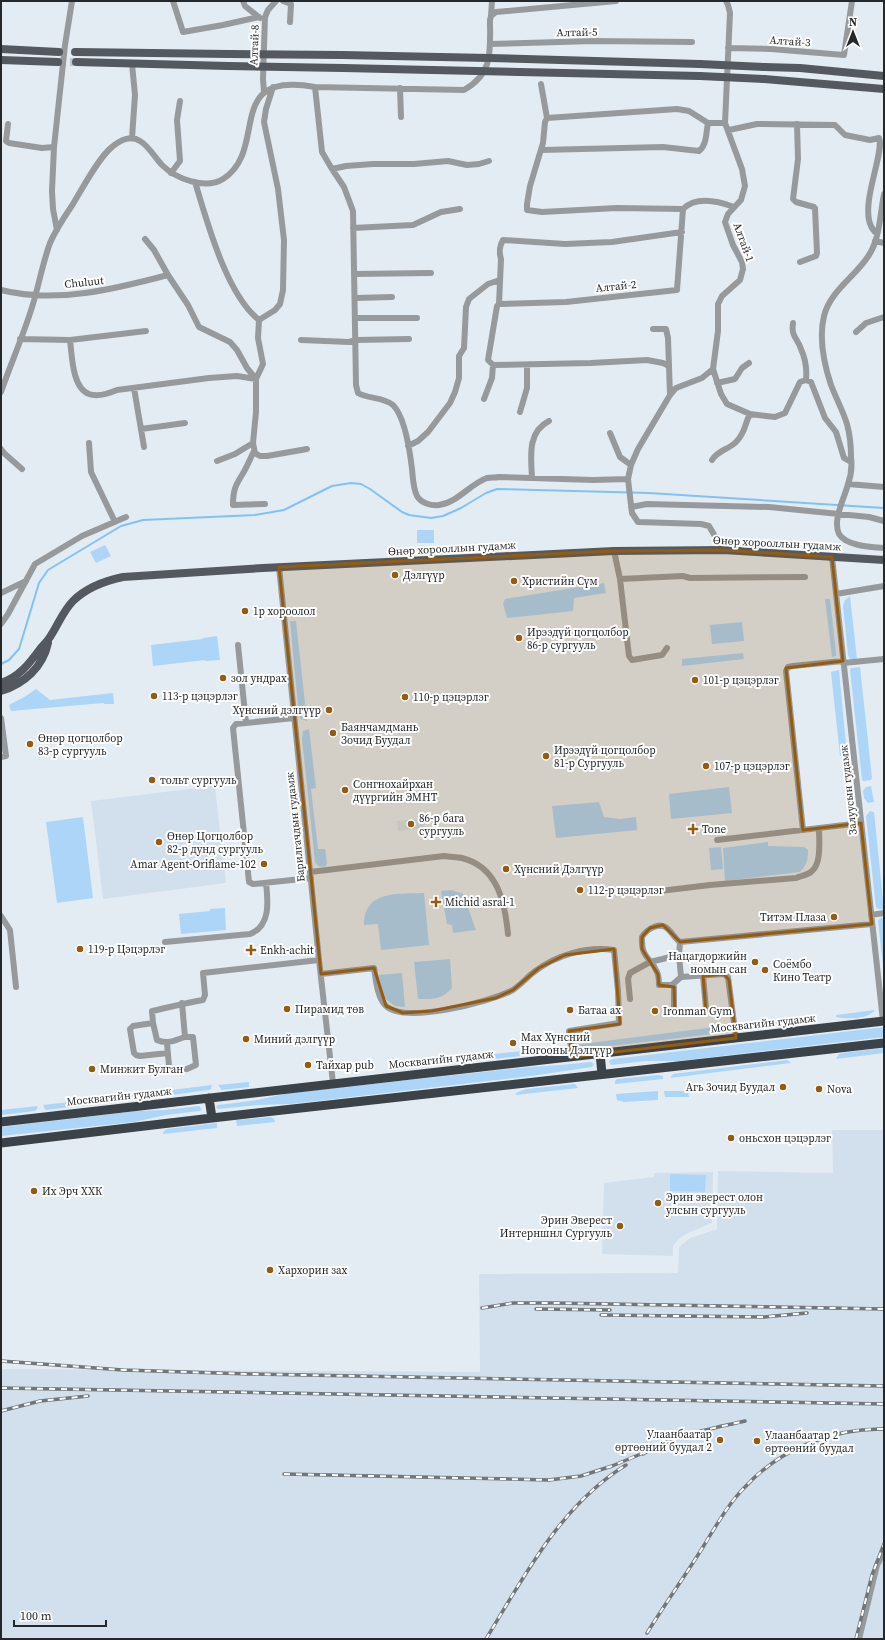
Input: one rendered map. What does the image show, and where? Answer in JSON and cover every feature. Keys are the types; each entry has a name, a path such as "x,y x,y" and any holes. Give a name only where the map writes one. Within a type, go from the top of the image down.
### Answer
{"highway":[{"name":"Москвагийн гудамж","path":"1,1122 883,1021"},
{"path":"1,1143 884,1043"},
{"path":"600,1053 602,1074"},
{"path":"209,1098 212,1118"}],"main road":[{"path":"1,49 59,52"},
{"path":"75,52 489,58 700,64 800,68 884,76"},
{"path":"1,60 58,62"},
{"path":"76,62 700,76 884,88"},
{"name":"Өнөр хорооллын гудамж","path":"1,683 17,675 28,666 49,638 73,601 95,585 107,580 131,576 487,556 614,551 723,550 884,560"},
{"name":"Өнөр хорооллын гудамж","path":"1,691 22,682 34,671 47,648 49,638"}],"street":[{"path":"56,230 52,191 54,147 65,45 72,1"},
{"path":"173,1 183,32 259,17"},
{"path":"243,1 245,6 265,21"},
{"name":"Алтай-8","path":"264,92 265,21 268,10 276,1"},
{"path":"283,1 291,4 290,22"},
{"path":"1,392 35,296 50,243 56,230 106,153 118,142 124,139 132,138 140,141 170,173 182,179 206,184 223,179 231,173 242,153 253,108 264,92 273,87 283,84 300,84 316,87 464,90 480,79 485,72 489,58 492,1"},
{"path":"491,16 496,12 616,1"},
{"path":"547,118 677,109 689,111 708,123 725,123 730,13 726,1"},
{"name":"Алтай-3","path":"728,48 771,49 844,55 852,1"},
{"name":"Алтай-5","path":"490,44 594,41 692,42"},
{"path":"132,64 135,95 132,138"},
{"path":"541,84 547,118 545,122 541,150 530,186 527,210 542,212 617,208 683,209 686,205 696,201 719,202 734,207"},
{"path":"259,320 275,310 280,304 283,290 284,240 278,189 264,122 273,87"},
{"path":"316,87 322,152 344,187 350,200 352,211 356,385 358,393 364,397 386,401 393,405 400,418 408,446 414,488 418,498 427,504 439,505 450,501 488,478 593,480 628,479"},
{"path":"400,88 401,117"},
{"path":"170,173 180,160 178,120 180,101"},
{"path":"541,150 663,147 699,151 702,149 704,144 708,123"},
{"name":"Алтай-1","path":"725,123 729,130 742,169 745,186 741,200 728,214 725,222 733,245 742,262 743,268 740,280 722,296 718,304 718,331 713,369 721,394 727,404 750,414 775,417 785,413 800,382 806,380"},
{"path":"8,124 6,141 9,144 42,148 54,147"},
{"path":"729,130 757,124 834,125 845,135 870,140 878,138 881,141 882,150 870,198 869,218 871,227 877,234"},
{"path":"797,124 798,159 793,199 796,202 815,208 817,253 816,256 800,262"},
{"path":"332,169 346,166 373,164 414,164 448,161 467,165 479,164 489,160"},
{"path":"195,182 219,257 234,287 252,314 259,320"},
{"path":"884,194 877,234 869,255 828,305 822,324 824,355 831,384 847,422 850,435 851,462 848,484 839,514 837,528 840,535 845,540 884,548"},
{"path":"353,228 413,225 441,212 460,209"},
{"name":"Алтай-2","path":"499,304 566,302 677,290 683,209"},
{"path":"669,366 663,363 646,360 494,365 488,360 497,306 499,304 501,259 500,245 503,240 565,244 612,242 682,232"},
{"path":"145,239 154,250 168,275 188,304 199,327 230,342 256,379"},
{"path":"875,241 884,243"},
{"path":"354,274 431,273"},
{"name":"Chuluut","path":"1,290 35,296 88,292 120,287 168,275"},
{"path":"408,446 418,441 428,432 450,403 455,392 459,378 459,356 464,348 466,308 469,299 488,284 500,280"},
{"path":"355,298 392,297"},
{"path":"856,332 866,323 884,317"},
{"path":"355,318 417,318"},
{"path":"259,320 258,338 263,364 256,379 256,412 253,443 254,451 237,482 233,494 233,505 265,504"},
{"path":"793,323 793,335 801,347 807,368 806,380 811,382 825,418 836,432 844,458 851,462"},
{"path":"653,328 666,328 668,338 670,395"},
{"path":"20,339 70,340 146,331"},
{"path":"301,340 349,342 356,340 409,339"},
{"path":"70,340 73,370 84,391 90,395 230,376 256,379"},
{"path":"718,383 735,379 742,368 749,363"},
{"path":"484,399 492,378 494,365"},
{"path":"520,412 527,388 527,365"},
{"path":"713,369 702,378 676,388 670,395 638,449 630,465 628,479 631,506 634,516 638,522 701,524 709,526 723,550"},
{"path":"134,388 144,447"},
{"path":"712,460 718,452 735,443 744,432 750,414"},
{"path":"532,478 532,440 534,434 543,424 549,421"},
{"path":"141,429 185,423"},
{"path":"610,433 620,456 630,465"},
{"path":"89,443 91,472 115,522"},
{"path":"217,461 235,454 253,443"},
{"path":"1,449 22,469"},
{"path":"254,451 257,455 266,456 307,450"},
{"path":"848,484 884,488"},
{"path":"631,506 647,504 770,506 869,517 884,521"},
{"path":"1,624 35,564 46,556 82,536 126,517"},
{"path":"614,551 620,579 629,656 632,660 662,655 667,648"},
{"name":"Залуусын гудамж","path":"832,557 883,1021"},
{"name":"Барилгачдын гудамж","path":"279,567 310,875 333,1083"},
{"path":"620,579 683,576 690,578 805,577"},
{"path":"1,593 26,581"},
{"path":"836,594 884,586"},
{"path":"238,645 246,723"},
{"path":"803,830 786,671 788,667 793,666 884,659"},
{"path":"1,718 6,756 1,757"},
{"path":"294,718 236,724 233,728 249,882 253,884 266,883 310,875 444,856 463,859 476,864 487,872 497,884 502,898 508,934"},
{"path":"716,840 861,823"},
{"path":"660,891 796,878 806,875 813,871 817,863 820,849 819,828"},
{"path":"165,942 250,934 256,932 263,925 269,904 266,883"},
{"path":"872,915 884,913"},
{"path":"1,916 10,930 16,987"},
{"path":"736,1038 728,977 724,974 681,978 672,985 659,985 658,974 644,956 642,937 650,928 657,925 663,925 680,942 872,924"},
{"path":"680,942 679,955 681,978"},
{"path":"321,974 374,968 379,993 386,1006 393,1011 403,1013 432,1011 468,1006 496,998 513,990 540,968 565,955 614,950 619,1023 569,1031 572,1057"},
{"path":"630,999 628,979 630,973 650,962 679,955"},
{"path":"167,1043 169,1066 174,1070 187,1069 196,1065 193,1037 185,1037 167,1043 157,1040 152,1011 177,1006 182,1003 203,1000 205,995 204,974 319,960"},
{"path":"672,985 674,987 674,1009 677,1012 701,1012 706,1009 703,976"},
{"path":"182,1003 185,1037"},
{"path":"153,1023 131,1027 130,1029 134,1053 140,1056 168,1053"},
{"path":"859,1639 877,1566 884,1552"}],"highlighted area":[{"path":"723,550 832,557 843,661 786,668 803,830 861,823 872,924 680,942 663,925 650,928 642,937 642,949 658,974 659,985 674,987 675,1013 706,1012 703,976 724,974 729,980 736,1038 572,1057 569,1031 620,1024 614,949 565,955 539,968 513,990 496,998 432,1011 403,1013 386,1006 374,968 321,974 279,567 614,551"}],"shaded area":[{"path":"417,530 434,530 434,543 417,543"},
{"path":"105,545 111,556 96,563 90,552"},
{"path":"604,583 606,593 574,598 573,611 507,618 503,604 505,599"},
{"path":"850,596 857,659 850,659 848,655 843,606 845,600"},
{"path":"825,599 830,599 836,653 836,656 832,657"},
{"path":"290,621 296,621 307,721 301,719 299,716"},
{"path":"742,622 744,641 712,644 710,625"},
{"path":"217,636 220,660 205,660 153,666 151,645"},
{"path":"743,653 744,659 682,666 682,659"},
{"path":"860,667 872,778 871,780 864,781 862,780 850,670 851,668"},
{"path":"839,670 847,755 840,756 831,672"},
{"path":"36,689 50,700 113,693 114,704 103,703 11,711 9,705"},
{"path":"309,729 316,788 311,789 318,849 325,849 327,863 325,867 318,866 315,862 302,739 303,731"},
{"name":"Өнөр Цогцолбор 82-р дунд сургууль","path":"212,786 215,787 226,883 103,899 91,801"},
{"path":"871,786 874,802 868,803 864,798 863,791 866,787"},
{"path":"729,787 732,813 671,819 669,794"},
{"path":"599,802 604,817 620,819 636,817 637,830 556,838 552,806"},
{"path":"870,811 874,812 884,910 876,908 866,816"},
{"path":"83,817 93,898 57,903 46,822"},
{"name":"86-р бага сургууль","path":"424,818 425,828 398,831 397,821"},
{"path":"768,842 768,846 804,847 808,850 806,865 800,872 725,881 723,848"},
{"path":"721,847 723,869 711,870 709,848"},
{"path":"452,890 463,894 476,930 453,933 452,925 447,924 441,891"},
{"path":"424,893 429,945 381,950 378,924 364,925 366,914 370,905 384,896 394,894"},
{"path":"225,908 226,930 181,934 179,914 210,911 210,909"},
{"path":"884,917 884,975 878,921 880,918"},
{"path":"450,959 452,988 441,997 418,999 414,962"},
{"path":"402,973 405,1007 395,1006 383,997 378,975"},
{"path":"875,1010 867,1016 862,1017 836,1017 836,1015"},
{"path":"789,1018 792,1022 790,1025 743,1030 740,1029 739,1024"},
{"path":"731,1025 731,1030 729,1032 578,1050 574,1047 574,1045"},
{"path":"884,1027 884,1037 679,1061 646,1061 611,1065 609,1062 613,1059"},
{"path":"568,1046 568,1049 565,1051 458,1063 457,1058"},
{"path":"884,1048 884,1053 836,1059 839,1054 842,1053"},
{"path":"787,1060 791,1063 670,1078 673,1074"},
{"path":"591,1062 594,1064 592,1067 531,1076 291,1104 258,1105 218,1109 216,1107 218,1105 257,1100 289,1093 529,1067"},
{"path":"658,1075 663,1076 663,1079 615,1084 617,1079"},
{"path":"249,1082 249,1087 222,1090 218,1085"},
{"path":"575,1084 578,1088 516,1095 516,1093 526,1089"},
{"path":"212,1085 211,1089 209,1090 149,1098 146,1093"},
{"path":"658,1091 658,1100 624,1102 617,1100 616,1094"},
{"path":"664,1091 688,1091 689,1097 665,1097"},
{"path":"142,1094 139,1099 46,1110 43,1105"},
{"path":"38,1106 35,1111 1,1115 1,1110"},
{"path":"199,1106 202,1109 200,1111 166,1115 134,1122 1,1136 1,1127 137,1111 165,1110"},
{"path":"271,1117 275,1122 237,1126 236,1120"},
{"path":"217,1123 217,1128 163,1134 167,1129"},
{"path":"832,1130 884,1130 884,1639 1,1639 1,1369 480,1372 479,1274 678,1273 679,1247 690,1238 717,1229 718,1171 833,1173"},
{"name":"Эрин эверест олон улсын сургууль","path":"713,1172 712,1223 688,1233 679,1239 673,1246 673,1256 602,1254 604,1183 654,1177 654,1173"},
{"path":"670,1174 706,1175 705,1192 670,1191"}],"waterway":[{"path":"1,664 9,660 19,649 39,583 48,570 121,526 143,520 255,515 284,510 332,486 351,483 361,484 402,512 409,515 431,518 443,516 461,508 486,493 497,489 649,493 884,508"}],"tunnel":[{"path":"58,62 76,62"}],"railway":[{"path":"482,1308 513,1303 554,1303 884,1309"},
{"path":"536,1309 610,1310"},
{"path":"601,1315 764,1317 807,1313"},
{"path":"1,1361 123,1370 250,1374 884,1386"},
{"path":"1,1388 884,1404"},
{"path":"1,1411 40,1401 88,1396"},
{"path":"643,1454 655,1447 679,1437 745,1421"},
{"path":"647,1633 728,1508 745,1487 759,1474 774,1462 808,1443 846,1432 884,1429"},
{"path":"284,1474 549,1480 581,1476 612,1466 648,1451"},
{"path":"486,1639 530,1566 563,1521 582,1500 603,1481 626,1465"},
{"path":"856,1639 872,1575 884,1544"}],"place":[{"name":"Дэлгүүр","path":"395,575"},
{"name":"Христийн Сүм","path":"514,581"},
{"name":"1р хороолол","path":"245,611"},
{"name":"Ирээдүй цогцолбор 86-р сургууль","path":"519,638"},
{"name":"зол ундрах","path":"223,678"},
{"name":"101-р цэцэрлэг","path":"695,680"},
{"name":"113-р цэцэрлэг","path":"154,696"},
{"name":"110-р цэцэрлэг","path":"405,697"},
{"name":"Хүнсний дэлгүүр","path":"329,710"},
{"name":"Баянчамдмань Зочид Буудал","path":"333,733"},
{"name":"Өнөр цогцолбор 83-р сургууль","path":"30,744"},
{"name":"Ирээдүй цогцолбор 81-р Сургууль","path":"546,756"},
{"name":"107-р цэцэрлэг","path":"706,766"},
{"name":"тольт сургууль","path":"152,780"},
{"name":"Сонгнохайрхан дүүргийн ЭМНТ","path":"345,790"},
{"name":"86-р бага сургууль","path":"411,824"},
{"name":"Tone","path":"693,829"},
{"name":"Өнөр Цогцолбор 82-р дунд сургууль","path":"159,842"},
{"name":"Amar Agent-Oriflame-102","path":"264,864"},
{"name":"Хүнсний Дэлгүүр","path":"506,869"},
{"name":"112-р цэцэрлэг","path":"580,890"},
{"name":"Michid asral-1","path":"436,902"},
{"name":"Титэм Плаза","path":"834,917"},
{"name":"119-р Цэцэрлэг","path":"80,949"},
{"name":"Enkh-achit","path":"251,950"},
{"name":"Нацагдоржийн номын сан","path":"755,962"},
{"name":"Соёмбо Кино Театр","path":"765,970"},
{"name":"Пирамид төв","path":"287,1009"},
{"name":"Батаа ах","path":"570,1010"},
{"name":"Ironman Gym","path":"655,1011"},
{"name":"Миний дэлгүүр","path":"246,1039"},
{"name":"Мах Хүнсний Ногооны Дэлгүүр","path":"513,1043"},
{"name":"Тайхар pub","path":"308,1065"},
{"name":"Минжит Булган","path":"92,1069"},
{"name":"Агь 3очид Буудал","path":"783,1087"},
{"name":"Nova","path":"819,1089"},
{"name":"оньсхон цэцэрлэг","path":"731,1138"},
{"name":"Их Эрч ХХК","path":"34,1191"},
{"name":"Эрин эверест олон улсын сургууль","path":"658,1203"},
{"name":"Эрин Эверест Интерншнл Сургууль","path":"620,1226"},
{"name":"Хархорин зах","path":"270,1270"},
{"name":"Улаанбаатар өртөөний буудал 2","path":"720,1440"},
{"name":"Улаанбаатар 2 өртөөний буудал","path":"757,1441"}]}
